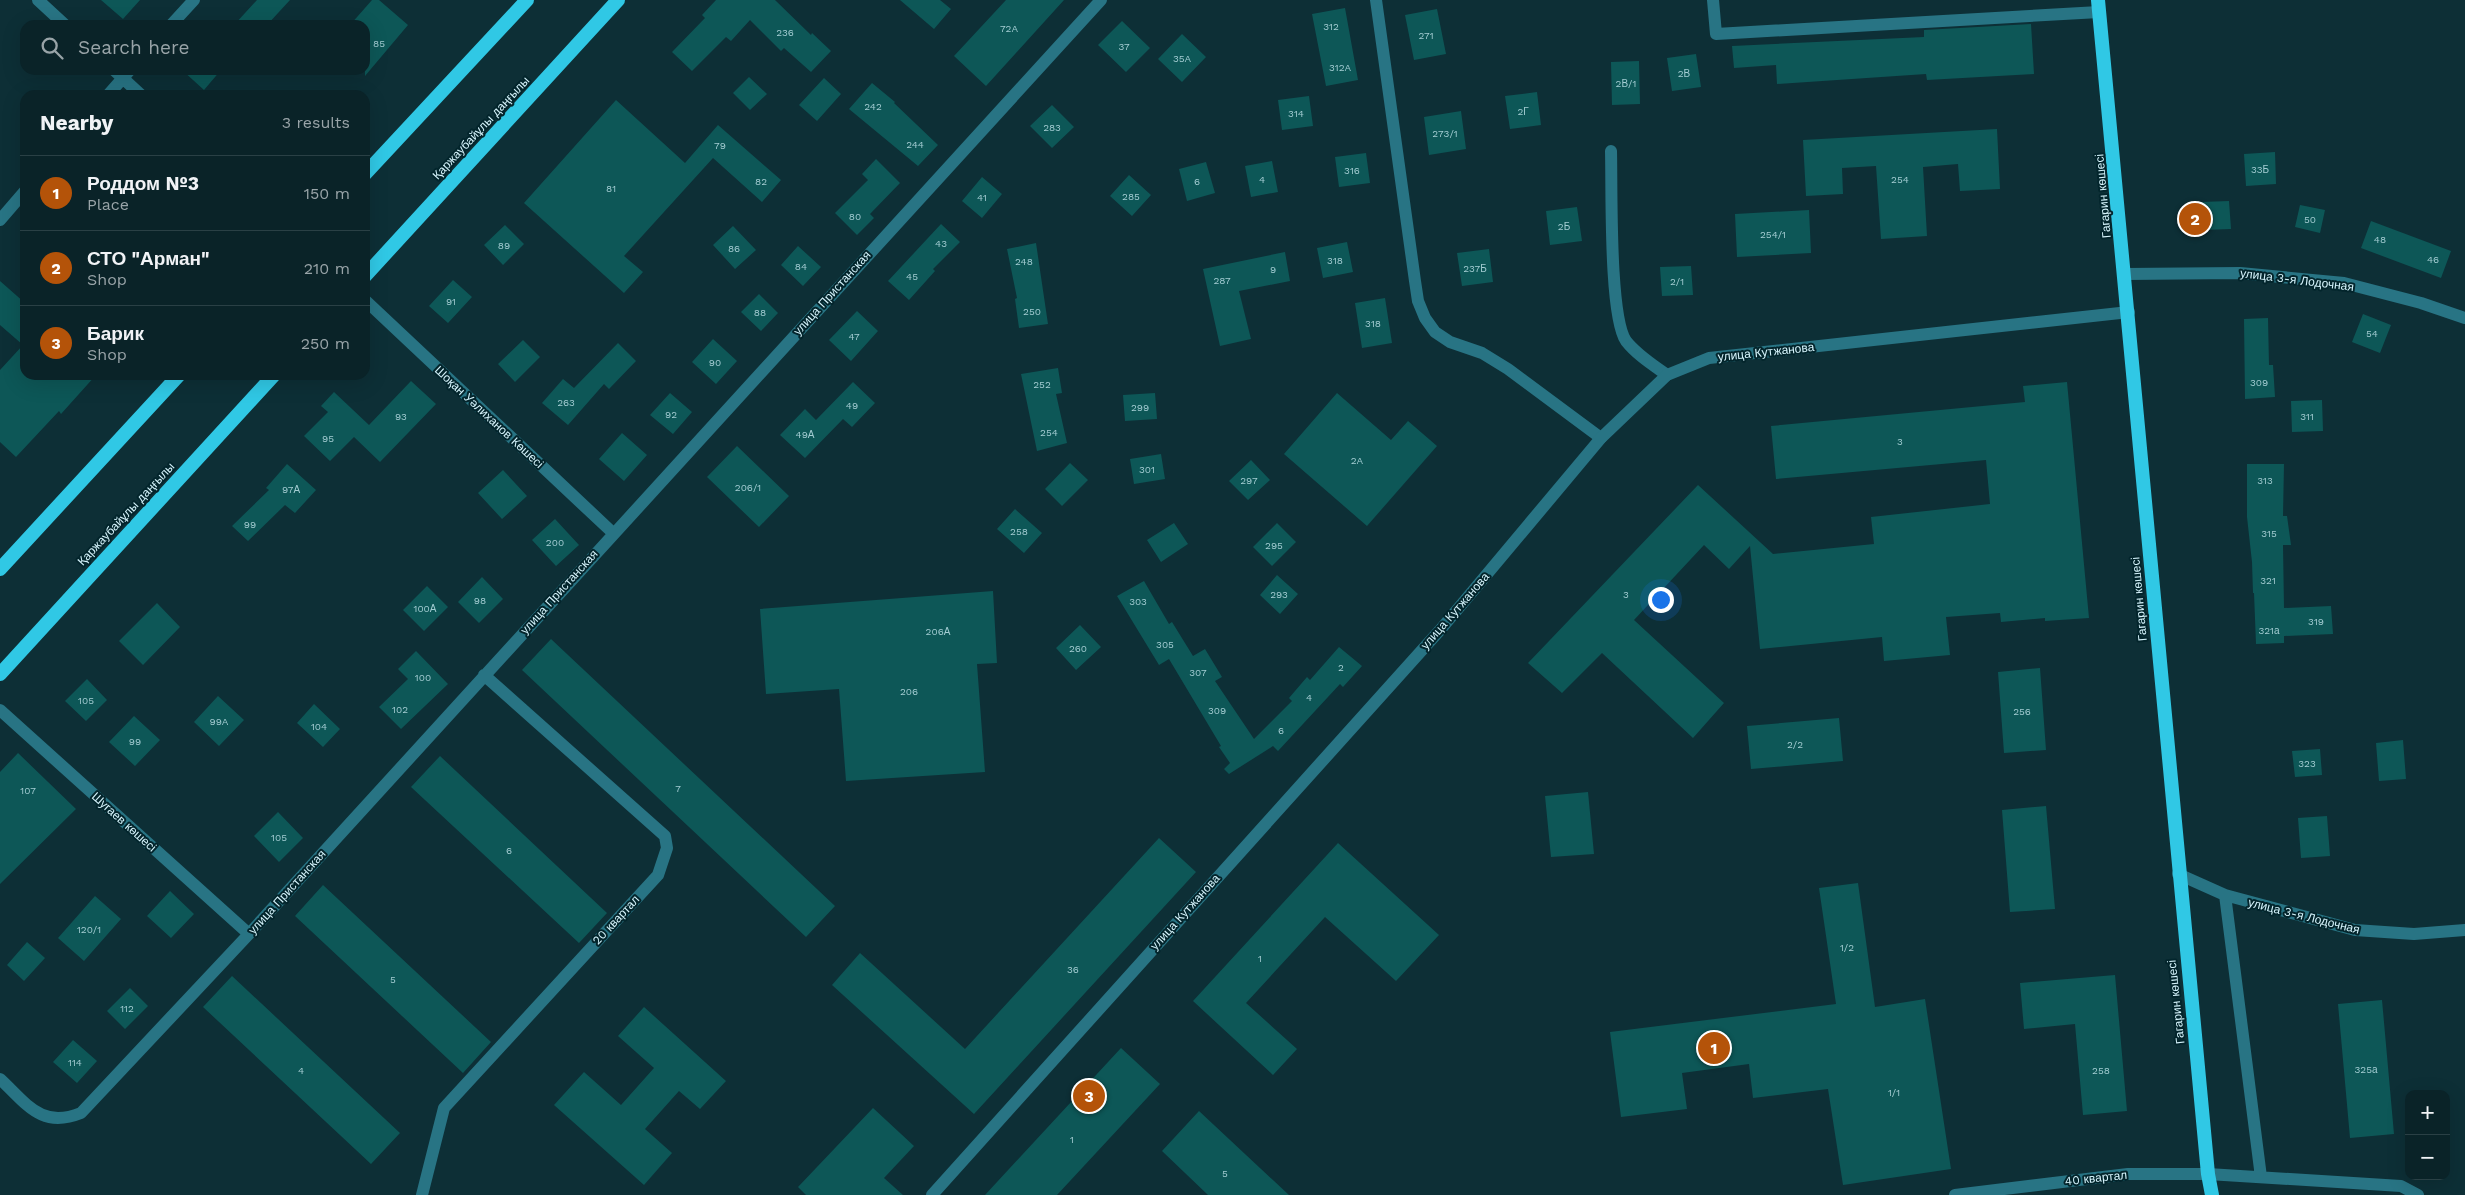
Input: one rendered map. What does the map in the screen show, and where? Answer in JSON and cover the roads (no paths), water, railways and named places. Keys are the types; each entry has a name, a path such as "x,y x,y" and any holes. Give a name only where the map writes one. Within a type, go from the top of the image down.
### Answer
{"highway":[{"path":"370,169 527,0"},
{"name":"Қаржаубайұлы даңғылы","path":"370,271 618,0"},
{"name":"Гагарин көшесі","path":"2098,6 2129,312 2178,874 2208,1174 2212,1195"},
{"path":"0,569 174,380"},
{"name":"Қаржаубайұлы даңғылы","path":"0,674 269,380"}],"street":[{"path":"38,0 60,20"},
{"path":"176,20 194,0"},
{"name":"улица Пристанская","path":"0,1079 37,1113 54,1119 70,1118 81,1113 249,934 1101,0"},
{"path":"1376,0 1414,281 1418,301 1425,318 1435,332 1450,342 1482,353 1508,369 1601,438"},
{"path":"1713,0 1716,34 2098,6"},
{"path":"111,90 121,75"},
{"path":"124,75 137,90"},
{"path":"1611,151 1615,292 1618,316 1625,339 1638,354 1667,375"},
{"path":"0,220 20,197"},
{"name":"улица 3-я Лодочная","path":"2125,274 2240,273 2344,283 2421,303 2465,318"},
{"name":"Шоқан Уәлиханов Көшесі","path":"370,305 613,533"},
{"name":"улица Кутжанова","path":"932,1195 1441,629 1601,438 1667,375 1710,358 2129,312"},
{"name":"20 квартал","path":"422,1195 444,1108 658,875 667,848 664,836 484,675"},
{"name":"Шугаев көшесі","path":"0,710 249,934"},
{"name":"улица 3-я Лодочная","path":"2178,874 2225,895 2356,930 2414,934 2465,930"},
{"path":"2225,895 2261,1177"},
{"name":"40 квартал","path":"1955,1195 2128,1174 2208,1174 2401,1186 2418,1195"}],"place":[{"name":"СТО \"Арман\"","path":"2195,219"},
{"name":"Роддом №3","path":"1714,1048"},
{"name":"Барик","path":"1089,1096"}]}
